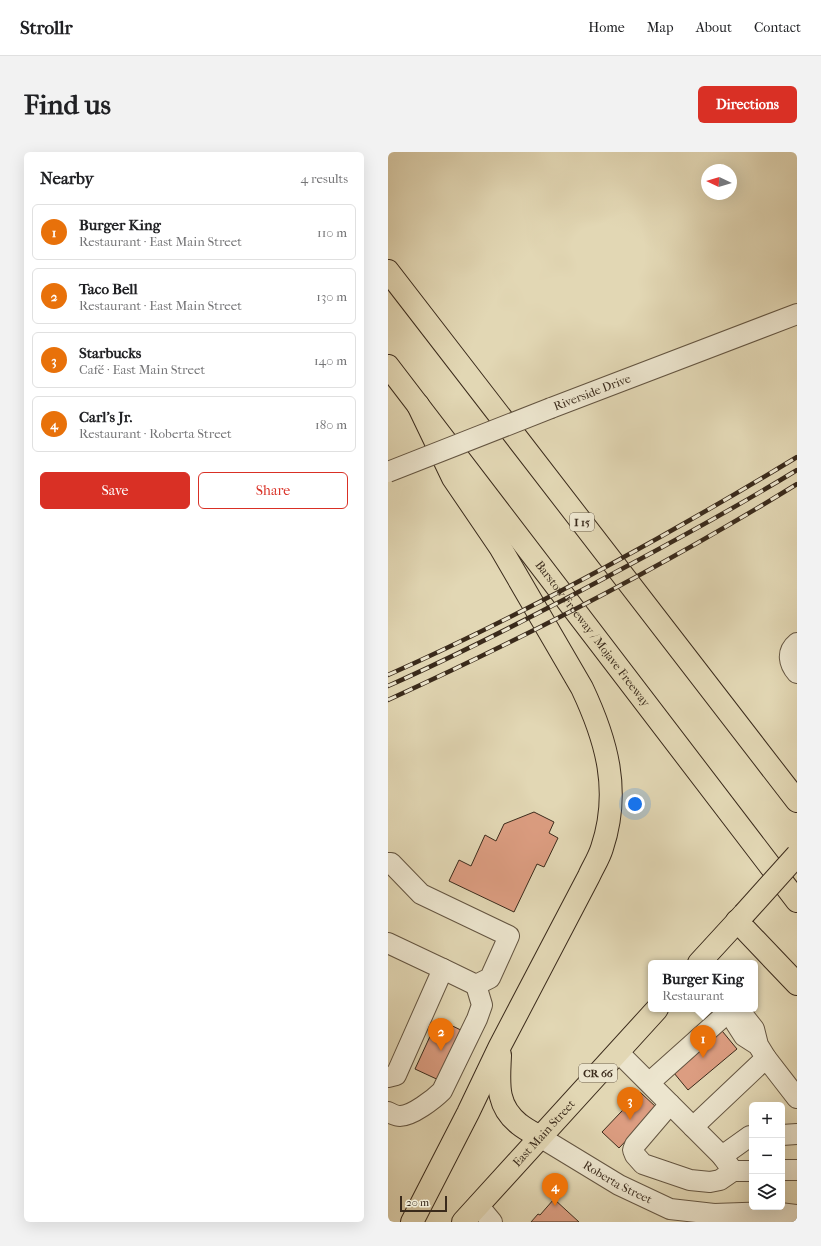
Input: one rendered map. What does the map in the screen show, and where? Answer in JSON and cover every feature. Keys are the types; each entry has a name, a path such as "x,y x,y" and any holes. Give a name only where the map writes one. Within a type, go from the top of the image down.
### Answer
{"main road":[{"name":"I 15","path":"388,271 797,801"},
{"name":"Barstow Freeway / Mojave Freeway","path":"388,366 797,901"},
{"path":"412,1222 500,1046 586,883 602,849 608,823 611,796 610,767 594,712 582,688 500,547 453,478 418,405"},
{"path":"775,772 797,787"},
{"path":"702,960 797,855"},
{"path":"741,917 797,984"},
{"name":"East Main Street","path":"463,1222 654,1012"},
{"path":"500,1046 499,1091 502,1104 509,1115 518,1124 540,1137"}],"street":[{"name":"Riverside Drive","path":"388,472 797,314"},
{"path":"797,643 793,646 790,654 790,661 797,673"},
{"path":"389,863 421,894 509,936 490,978 476,985"},
{"path":"388,943 476,985 482,1005 478,1019 442,1091 435,1098 408,1114 401,1116 388,1112"},
{"path":"388,1077 396,1075 443,969"},
{"path":"650,1082 726,1014 734,1013 735,1022 744,1036 762,1052 797,1098"},
{"path":"618,1052 650,1082 693,1127 735,1166"},
{"path":"693,1127 762,1052"},
{"path":"670,1104 635,1144 633,1150 635,1155 643,1164 690,1180 710,1182 720,1180 735,1166 749,1138"},
{"path":"785,1135 797,1134"},
{"name":"Roberta Street","path":"540,1137 619,1185 670,1209 714,1218 797,1215"},
{"path":"785,1170 797,1170"},
{"path":"478,1205 492,1222"}],"building":[{"path":"534,812 554,822 549,833 558,838 544,867 537,864 514,912 449,881 459,860 471,866 485,835 496,841 504,824"},
{"path":"438,1019 467,1033 443,1082 415,1069"},
{"path":"718,1026 737,1049 688,1090 669,1067"},
{"path":"640,1092 657,1108 619,1148 602,1132"},
{"path":"554,1199 579,1222 531,1222 538,1214 540,1215"}],"railway":[{"path":"388,675 493,626 647,545 797,457"},
{"path":"388,686 571,596 694,530 797,470"},
{"path":"388,700 493,651 596,598 698,543 797,484"}],"place":[{"name":"Taco Bell","path":"441,1051"},
{"name":"Burger King","path":"703,1058"},
{"name":"Starbucks","path":"630,1120"},
{"name":"Carl's Jr.","path":"555,1206"}]}
